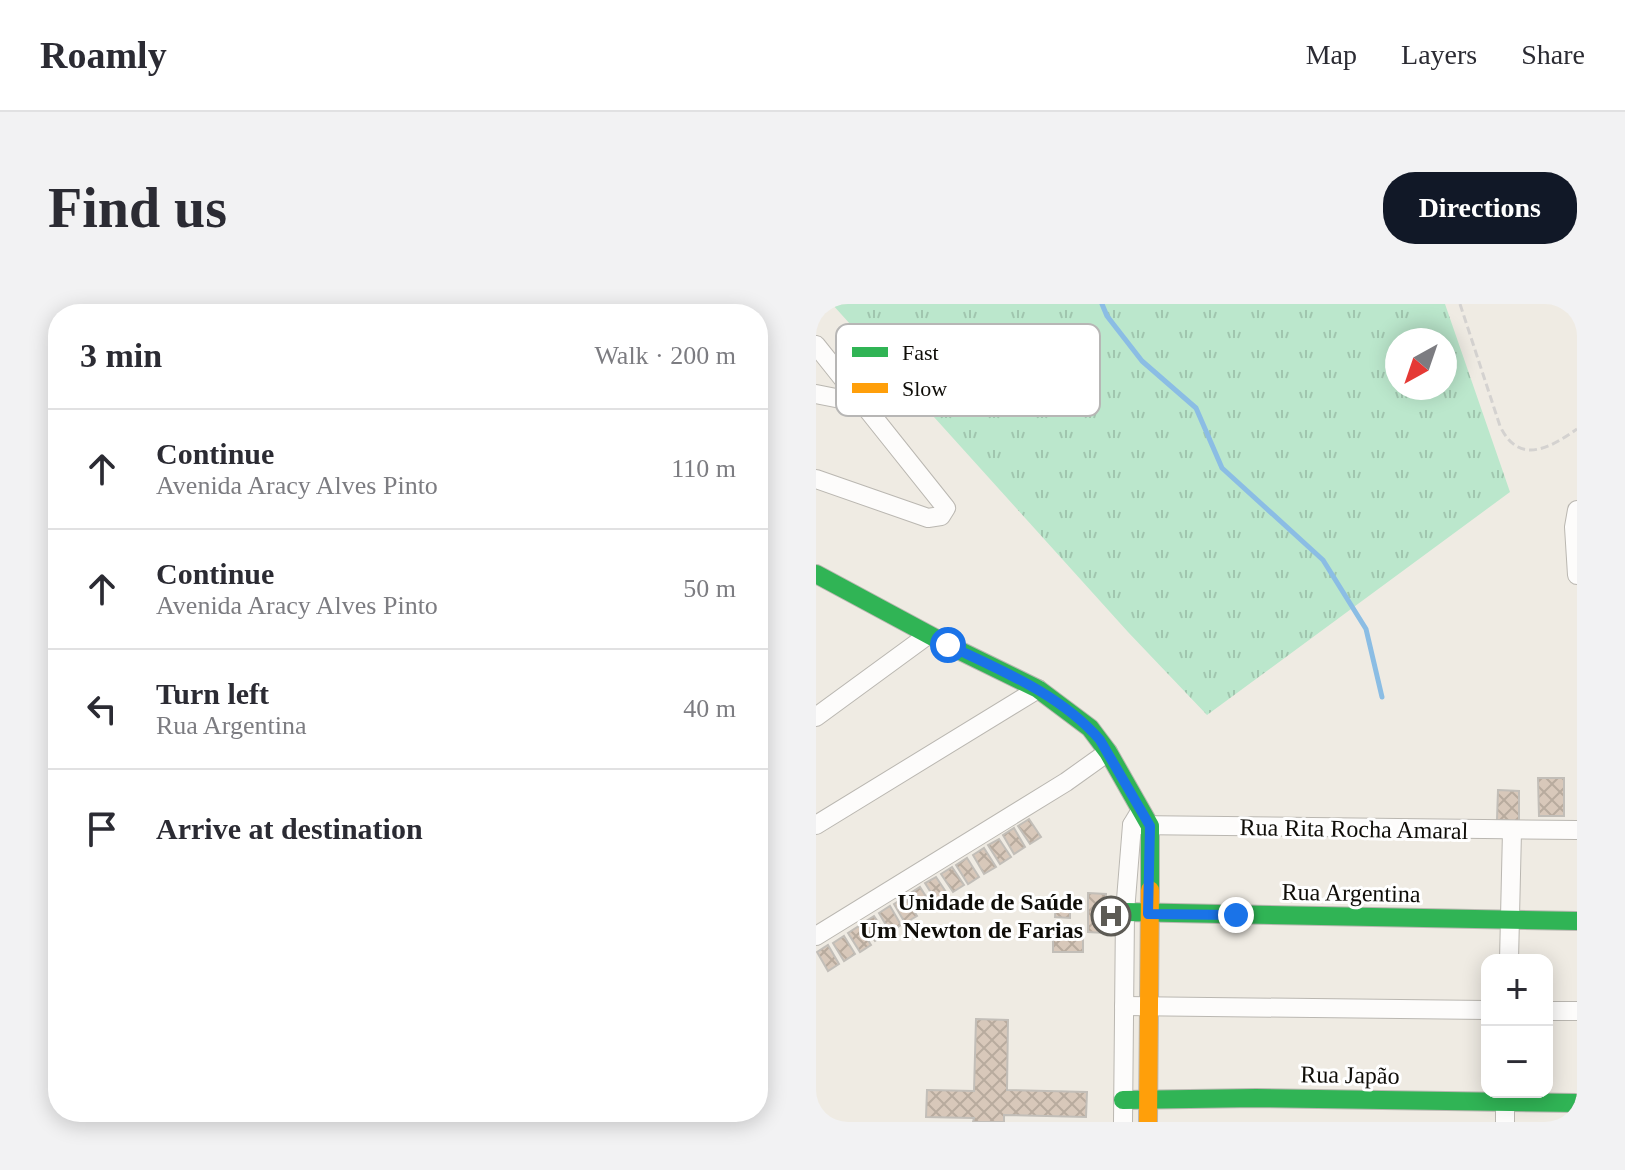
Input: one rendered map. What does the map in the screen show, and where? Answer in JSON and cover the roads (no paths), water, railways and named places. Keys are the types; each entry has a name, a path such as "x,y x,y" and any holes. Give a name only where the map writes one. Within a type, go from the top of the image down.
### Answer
{"street":[{"path":"816,345 836,371"},
{"path":"816,394 836,398"},
{"path":"816,479 928,518 941,516 946,508 872,416"},
{"path":"1577,510 1574,527 1577,575"},
{"path":"816,574 928,635 1038,689 1090,728 1108,752 1141,820 1148,914 1148,1122"},
{"path":"816,717 928,635"},
{"path":"816,825 1038,689"},
{"path":"816,936 1066,782 1108,752"},
{"path":"1123,1122 1125,912 1141,820"},
{"name":"Rua Rita Rocha Amaral","path":"1141,820 1512,831 1577,830"},
{"path":"1509,954 1512,831"},
{"name":"Rua Argentina","path":"1125,912 1577,921"},
{"path":"1124,1006 1481,1010"},
{"path":"1553,1011 1577,1011"},
{"name":"Rua Japão","path":"1123,1100 1481,1097"},
{"path":"1505,1098 1505,1122"},
{"name":"Rua Japão","path":"1517,1098 1577,1103"}],"waterway":[{"path":"1102,304 1107,316 1142,361 1196,408 1222,468 1323,560 1366,629 1382,697"}],"place":[{"name":"Unidade de Saúde Um Newton de Farias","path":"1111,916"}]}
